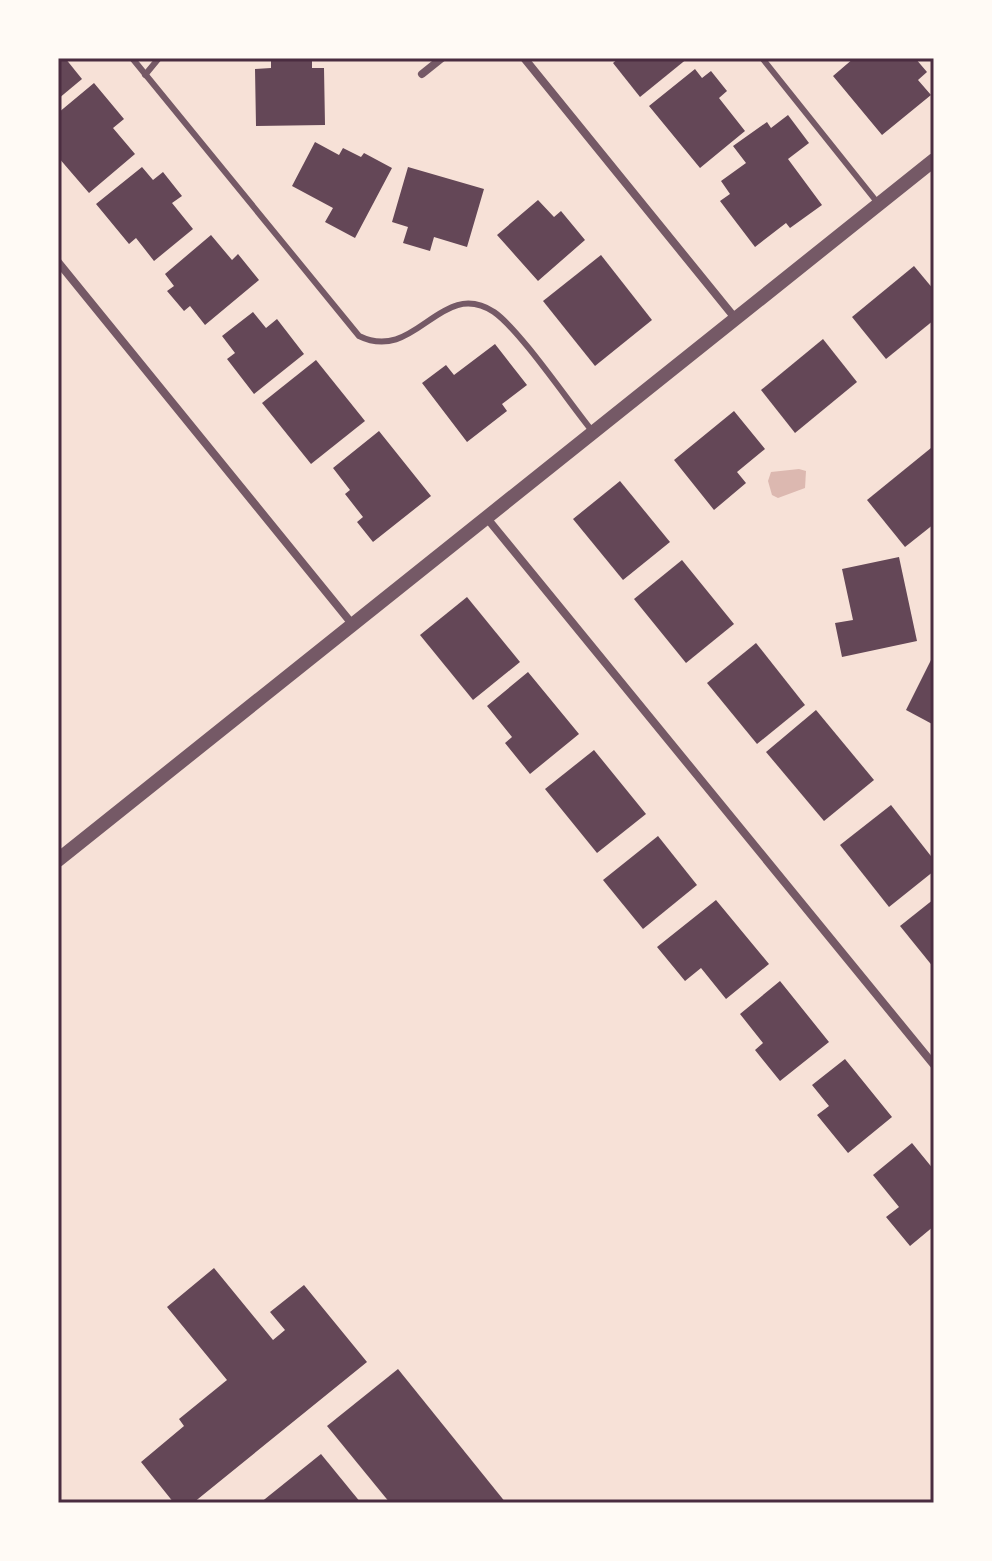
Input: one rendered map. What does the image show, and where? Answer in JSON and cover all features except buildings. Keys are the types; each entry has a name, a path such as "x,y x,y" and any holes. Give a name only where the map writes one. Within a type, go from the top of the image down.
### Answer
{"street":[{"path":"422,74 442,58"},
{"path":"524,58 735,318"},
{"path":"58,860 934,160"},
{"path":"58,262 353,625"},
{"path":"486,517 934,1065"}],"lane":[{"path":"132,58 359,336 371,342 398,341 451,306 479,305 503,320 593,432"},
{"path":"145,75 159,58"},
{"path":"762,58 878,204"}],"shaded area":[{"path":"806,471 805,488 778,498 772,495 768,481 771,472"}]}
